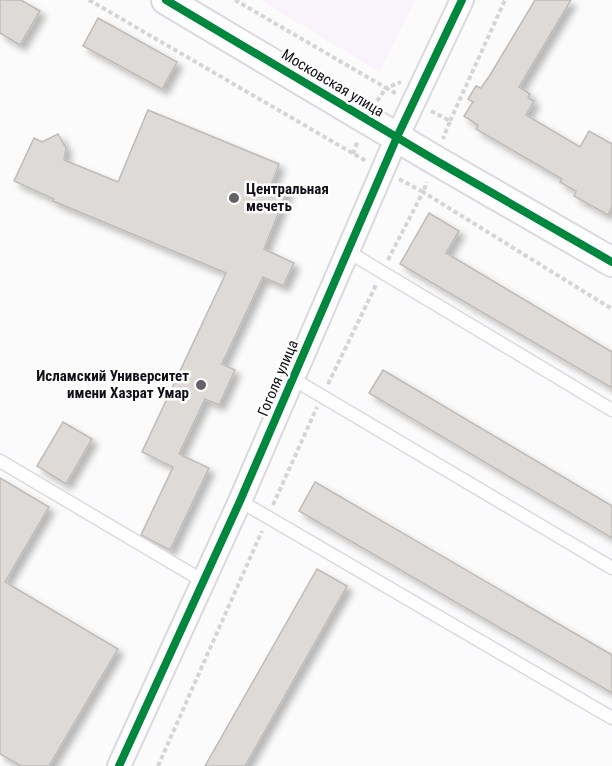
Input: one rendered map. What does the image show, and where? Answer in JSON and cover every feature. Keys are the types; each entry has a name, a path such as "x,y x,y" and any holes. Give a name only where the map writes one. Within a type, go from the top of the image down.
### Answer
{"street":[{"name":"Московская улица","path":"166,0 612,262"},
{"name":"Гоголя улица","path":"118,766 240,501 397,137 462,0"}],"lane":[{"path":"347,251 612,410"},
{"path":"293,379 612,568"},
{"path":"0,460 203,581"},
{"path":"240,501 612,718"}],"path":[{"path":"89,0 423,192"},
{"path":"100,6 102,0"},
{"path":"235,0 386,88 402,82 406,72"},
{"path":"450,121 505,0"}],"shaded area":[{"path":"260,0 416,0 380,72"}],"building":[{"path":"0,0 21,0 40,11 20,45 0,33"},
{"path":"535,0 571,0 519,87 530,94 528,98 534,101 526,115 580,147 589,131 612,144 612,206 608,215 574,196 576,191 560,182 562,179 476,129 478,125 464,116 473,102 468,99 476,86 481,88 490,75"},
{"path":"98,18 177,62 162,89 83,46"},
{"path":"148,110 279,164 272,183 288,189 264,249 294,263 283,286 263,277 222,364 235,370 219,405 205,399 179,454 209,468 170,550 141,535 173,467 142,452 226,273 53,201 54,199 14,181 34,138 42,142 58,134 66,148 64,160 118,182"},
{"path":"429,213 459,231 446,253 612,352 612,388 400,264"},
{"path":"383,370 612,506 612,538 369,393"},
{"path":"63,422 92,439 66,484 37,466"},
{"path":"0,478 49,507 5,582 118,649 49,766 21,766 0,754"},
{"path":"315,482 612,655 612,693 299,511"},
{"path":"317,569 347,586 245,766 205,766"}],"cycle path":[{"path":"166,0 612,262"},
{"path":"119,766 240,501 397,137 462,0"}],"place":[{"name":"Центральная мечеть","path":"234,198"},
{"name":"Исламский Университет имени Хазрат Умар","path":"201,385"}]}
